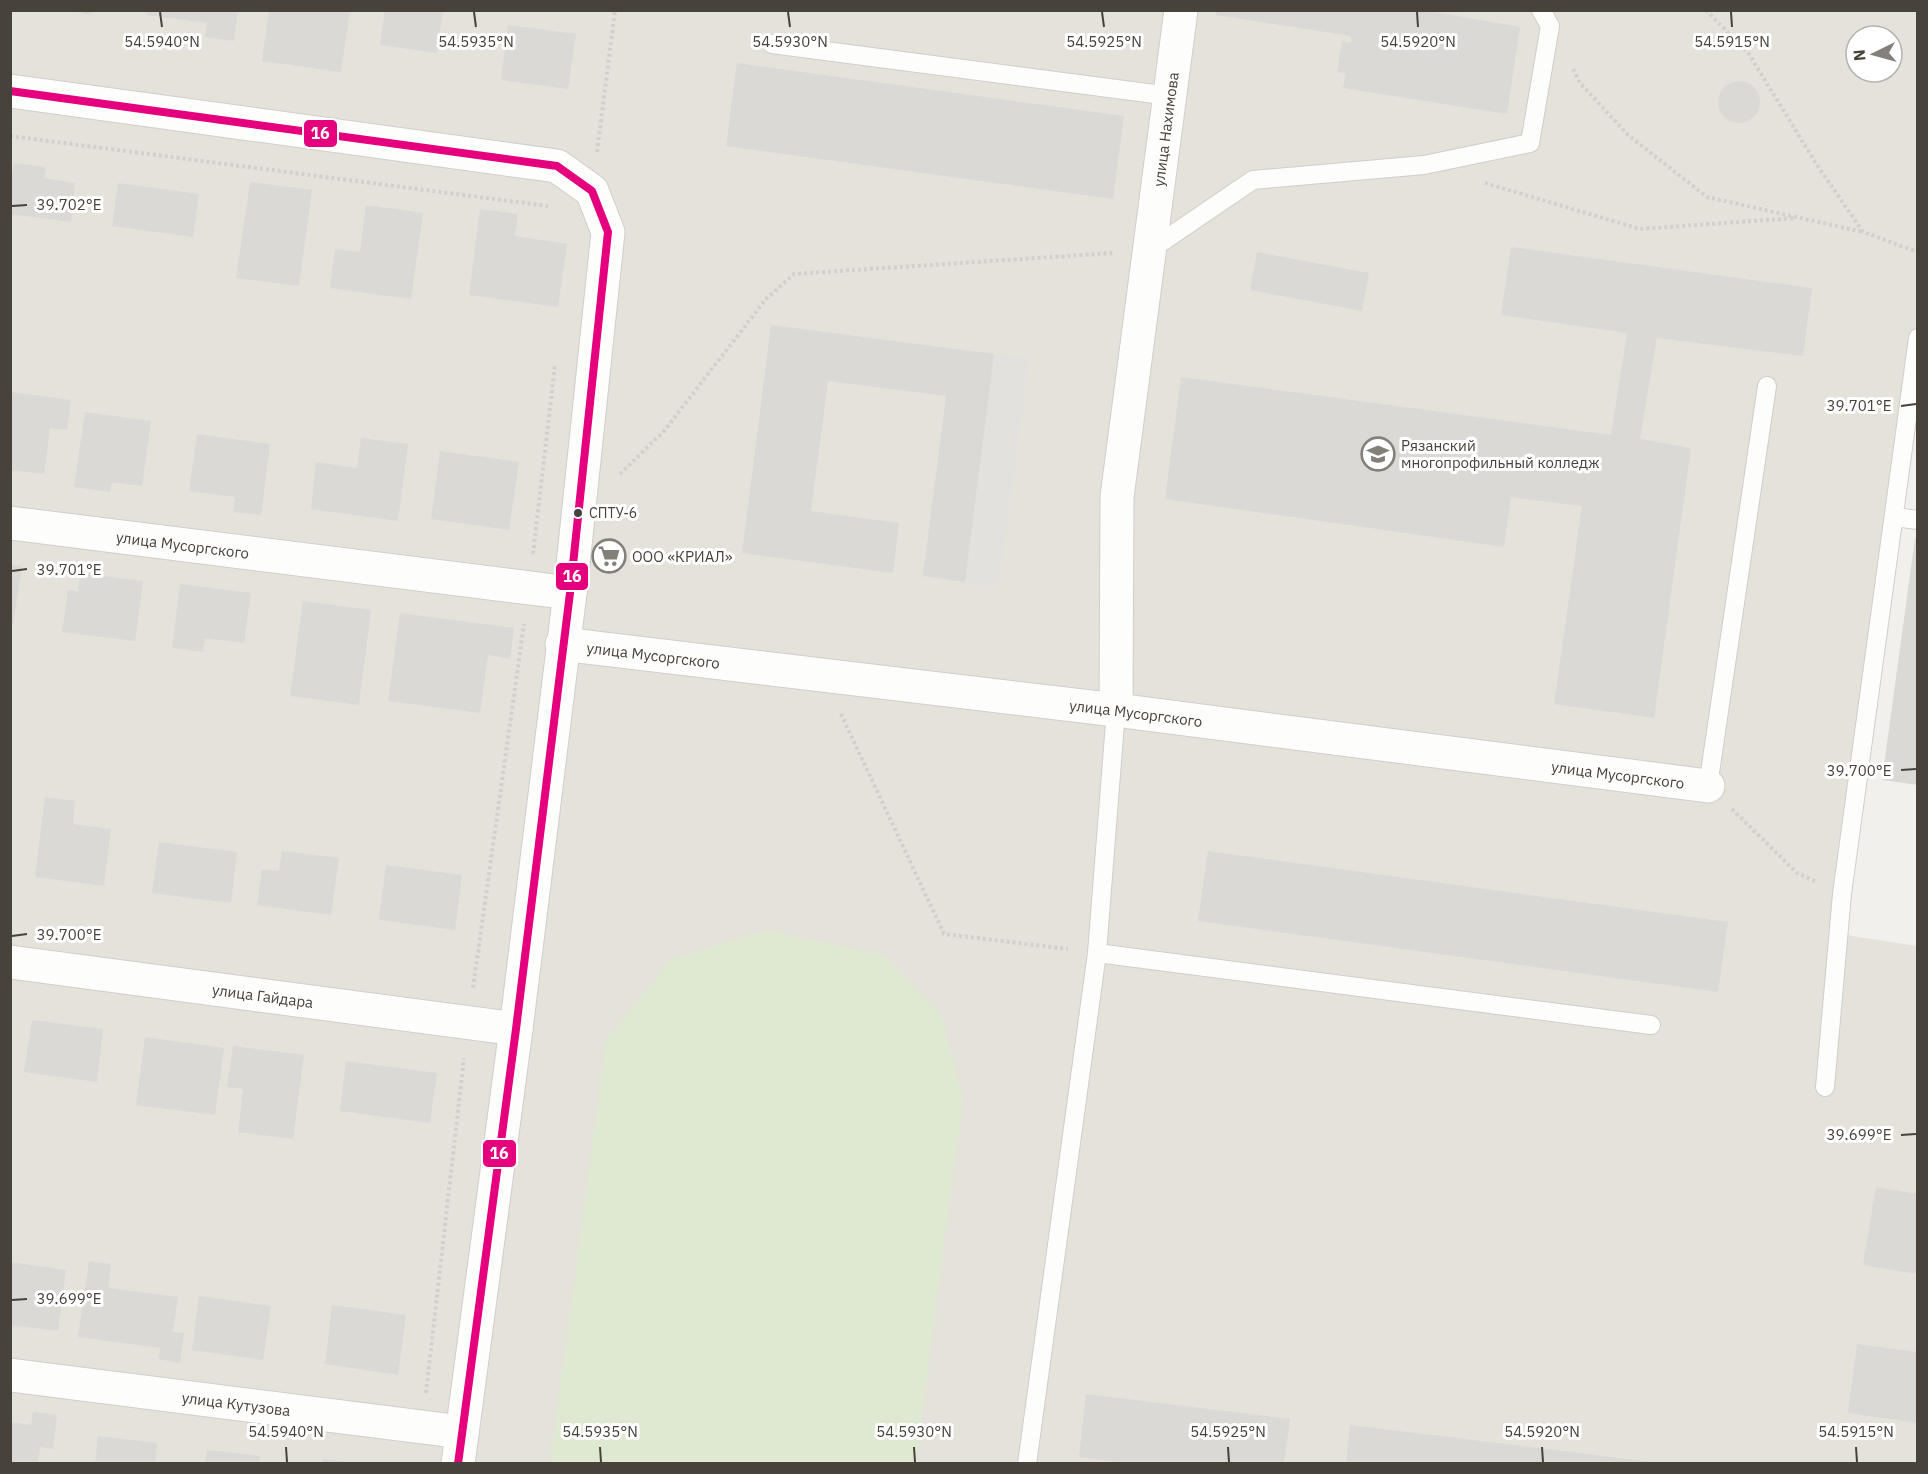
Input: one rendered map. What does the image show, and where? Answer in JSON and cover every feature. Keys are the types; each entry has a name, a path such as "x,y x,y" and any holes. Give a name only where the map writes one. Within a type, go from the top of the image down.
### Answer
{"street":[{"name":"улица Нахимова","path":"1116,710 1117,497 1181,10"},
{"path":"10,91 557,166 592,191 609,232 570,593 516,1029 460,1448"},
{"name":"улица Мусоргского","path":"10,523 570,593"},
{"name":"улица Мусоргского","path":"562,645 1116,710 1708,786"},
{"name":"улица Гайдара","path":"10,963 516,1029"},
{"name":"улица Кутузова","path":"10,1375 422,1428 460,1448"}],"lane":[{"path":"1150,250 1253,180 1424,165 1530,143 1546,18"},
{"path":"772,44 1170,96"},
{"path":"1825,1087 1842,894 1917,342"},
{"path":"1708,786 1767,386"},
{"path":"1893,517 1917,520"},
{"path":"1027,1464 1098,953 1116,710"},
{"path":"1098,953 1651,1025"}],"path":[{"path":"592,191 615,10"},
{"path":"1706,10 1749,54 1815,162 1863,232"},
{"path":"1546,18 1580,83 1628,135 1707,197 1863,232 1917,252"},
{"path":"10,136 550,206"},
{"path":"1480,182 1640,228 1800,218"},
{"path":"579,515 664,431 766,299 794,274 1150,250"},
{"path":"422,1428 468,1022 528,588 555,363"},
{"path":"823,675 944,934 1098,953"},
{"path":"1708,786 1797,873 1842,894"}],"shaded area":[{"path":"10,11 1917,11 1917,324 1840,934 1917,946 1917,1463 11,1463"},
{"path":"994,354 1029,358 999,587 965,582"}],"green space":[{"path":"766,930 883,955 941,1014 963,1099 916,1463 550,1463 606,1041 670,960"}],"building":[{"path":"70,10 92,10 91,15"},
{"path":"147,10 238,10 234,41 205,37 207,23 147,15"},
{"path":"269,10 350,10 341,72 262,61"},
{"path":"385,10 443,10 437,53 380,45"},
{"path":"1216,10 1423,10 1520,27 1507,114 1343,88 1346,73 1337,72 1342,41 1351,43 1351,36 1216,15"},
{"path":"508,25 576,34 568,89 501,80"},
{"path":"737,63 1124,116 1113,199 726,146"},
{"path":"1739,81 1747,82 1754,87 1759,94 1759,110 1754,117 1747,122 1739,123 1731,122 1724,117 1719,110 1718,102 1719,94 1724,87 1731,82"},
{"path":"14,163 46,167 44,178 75,183 71,222 10,214 10,188"},
{"path":"250,182 312,190 299,286 236,278"},
{"path":"118,183 199,194 193,237 112,226"},
{"path":"366,205 423,213 411,299 330,288 335,249 360,252"},
{"path":"480,209 518,214 515,236 567,244 558,307 469,295"},
{"path":"1511,247 1812,288 1803,356 1657,338 1640,439 1691,448 1654,718 1554,704 1582,506 1511,497 1504,547 1165,499 1181,377 1611,435 1627,333 1501,315"},
{"path":"1257,252 1369,273 1362,311 1250,290"},
{"path":"771,325 994,354 965,582 923,576 946,396 828,381 811,511 899,523 893,573 742,553"},
{"path":"10,392 71,400 67,430 50,428 44,474 10,470"},
{"path":"85,412 151,421 142,486 112,482 110,492 74,487"},
{"path":"197,434 270,444 261,515 233,512 235,497 189,491"},
{"path":"361,438 408,444 398,521 311,509 316,462 357,468"},
{"path":"440,451 519,462 509,530 431,519"},
{"path":"1915,538 1918,538 1918,785 1882,780"},
{"path":"10,564 22,566 13,624 10,624"},
{"path":"80,573 143,581 135,641 62,632 68,590 78,591"},
{"path":"180,584 251,593 244,643 205,638 203,652 172,648"},
{"path":"303,601 371,610 359,705 290,696"},
{"path":"400,613 514,628 510,659 488,655 480,713 388,701"},
{"path":"45,797 75,801 73,824 111,829 104,886 35,877"},
{"path":"159,842 237,852 231,903 152,893"},
{"path":"282,851 339,858 331,915 257,905 262,869 279,871"},
{"path":"1208,851 1728,922 1718,992 1198,921"},
{"path":"386,865 462,875 455,930 379,920"},
{"path":"32,1020 103,1029 97,1082 24,1072"},
{"path":"145,1037 224,1048 215,1115 136,1105"},
{"path":"233,1046 304,1055 293,1139 238,1132 243,1089 227,1087"},
{"path":"346,1061 437,1073 430,1123 340,1111"},
{"path":"1876,1187 1918,1194 1918,1274 1863,1265"},
{"path":"89,1261 111,1264 108,1288 178,1297 173,1332 184,1333 180,1363 158,1359 160,1348 78,1337"},
{"path":"10,1262 66,1270 58,1331 10,1325"},
{"path":"199,1296 271,1306 263,1360 192,1350"},
{"path":"332,1305 406,1315 398,1375 325,1364"},
{"path":"1857,1344 1918,1352 1918,1423 1848,1413"},
{"path":"1086,1394 1290,1419 1284,1464 1135,1464 1079,1457"},
{"path":"33,1412 57,1415 53,1449 40,1447 38,1464 10,1464 10,1422 31,1425"},
{"path":"1350,1425 1652,1462 1652,1464 1346,1464"},
{"path":"98,1436 157,1443 155,1464 95,1464"},
{"path":"207,1450 260,1456 259,1464 205,1464"},
{"path":"323,1459 349,1462 349,1464 323,1464"}],"transit line":[{"name":"16","path":"10,91 557,166 592,191 608,232 570,593 516,1029 458,1464"}],"place":[{"name":"Рязанский многопрофильный колледж","path":"1378,454"},
{"name":"СПТУ-6","path":"578,513"},
{"name":"ООО «КРИАЛ»","path":"609,556"}]}
